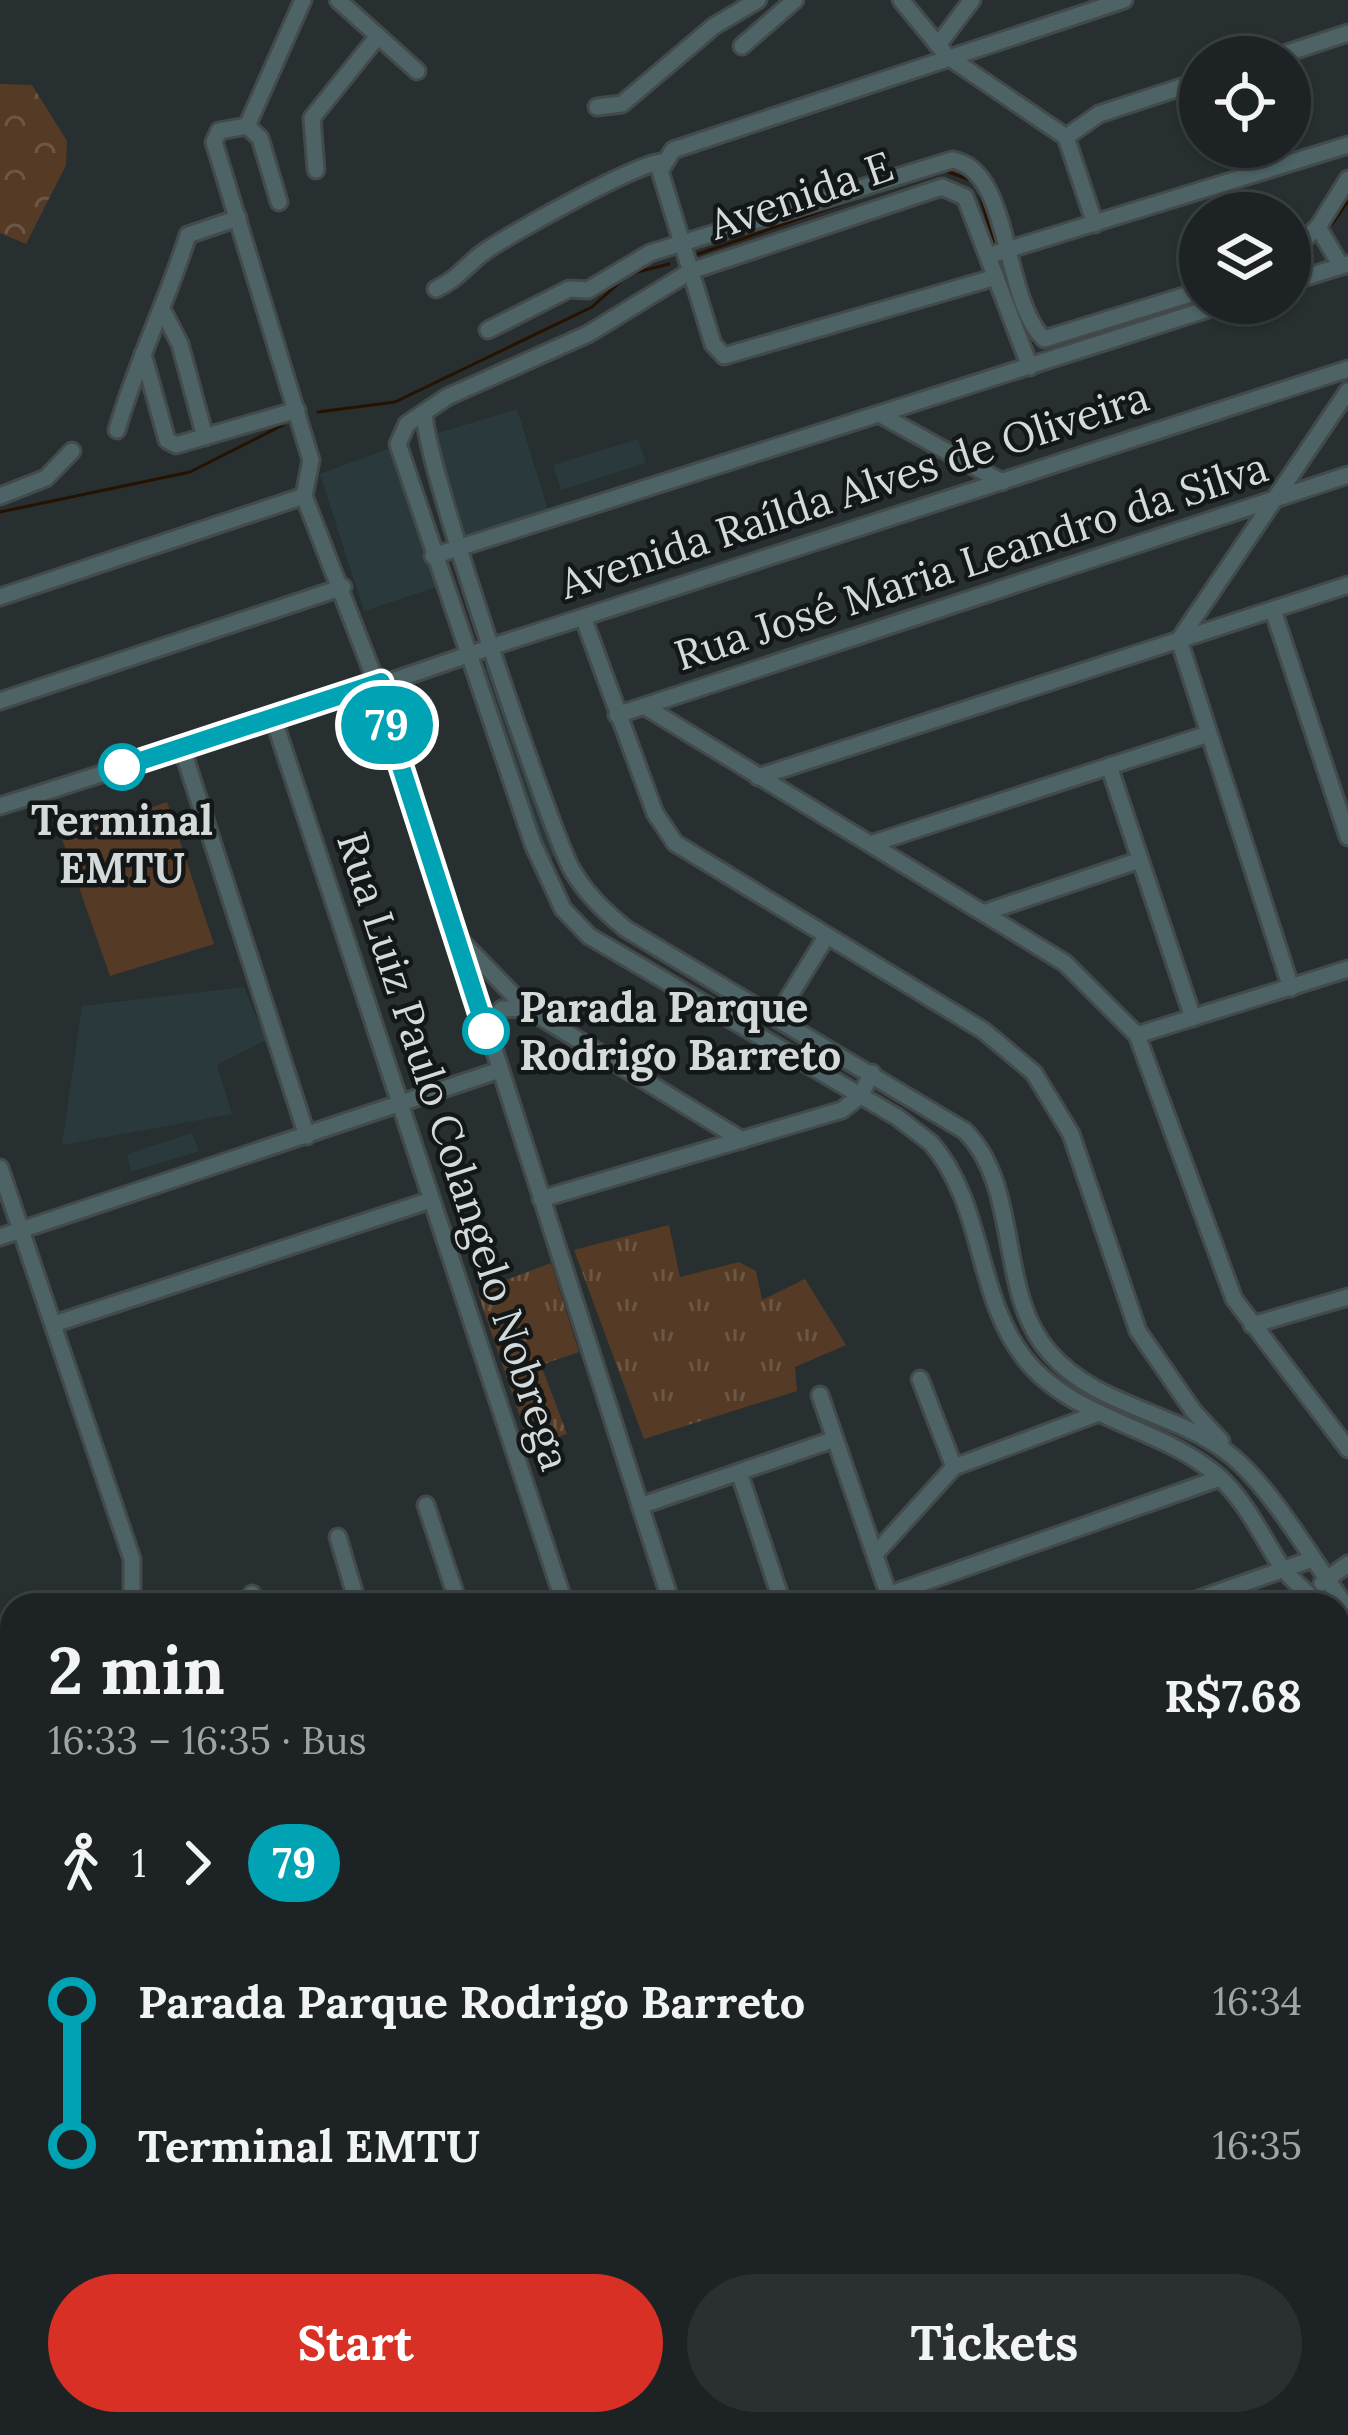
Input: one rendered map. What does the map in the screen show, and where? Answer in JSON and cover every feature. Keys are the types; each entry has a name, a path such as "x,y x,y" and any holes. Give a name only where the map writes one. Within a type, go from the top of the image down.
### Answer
{"street":[{"path":"247,126 303,0"},
{"path":"338,0 416,71"},
{"path":"597,107 622,104 714,26 758,0"},
{"path":"742,46 795,0"},
{"path":"901,0 943,51 1066,137 1096,224"},
{"path":"943,51 972,0"},
{"path":"436,289 456,280 481,255 588,190 646,162 662,162 684,146 943,51 1124,0"},
{"path":"1311,45 1348,33"},
{"path":"316,170 312,118 378,36"},
{"path":"1066,137 1099,114 1179,88"},
{"path":"247,126 260,138 278,202"},
{"path":"247,126 219,131 214,142 311,460 304,496 344,587 378,687 497,1071 668,1593"},
{"path":"988,256 1348,145"},
{"path":"488,330 569,289 588,290 650,253 952,160 973,168 986,184 1022,302 1043,339 1179,297"},
{"path":"662,162 713,344 724,356 735,357 996,277"},
{"path":"1311,233 1348,178"},
{"name":"Avenida E","path":"424,413 498,370 588,334 692,271 942,187 965,197 1030,367"},
{"path":"117,430 142,354 164,313 188,235 238,218"},
{"path":"1311,275 1344,265 1318,227"},
{"path":"164,313 181,344 205,436"},
{"path":"433,556 1179,318"},
{"path":"142,354 167,440 176,445 297,410"},
{"name":"Avenida Raílda Alves de Oliveira","path":"0,806 1348,369"},
{"path":"1179,640 1348,391"},
{"path":"424,413 428,449 445,506 557,836 590,896 626,928 953,1122 977,1144 992,1175 1027,1314 1046,1349 1071,1374 1184,1428 1244,1465"},
{"path":"424,413 397,437 401,458 533,844 563,909 589,937 860,1096 940,1153 968,1204 1015,1344 1042,1378 1220,1478 1284,1570 1307,1593"},
{"path":"881,415 1002,482"},
{"path":"401,458 428,449"},
{"path":"0,496 46,478 72,451"},
{"name":"Rua José Maria Leandro da Silva","path":"617,715 1348,475"},
{"path":"0,597 304,496"},
{"path":"758,777 1348,585"},
{"path":"0,701 344,587"},
{"path":"1273,610 1348,837"},
{"path":"583,616 655,813 675,843 984,1030 1053,1096 1071,1134 1126,1305 1153,1356 1193,1412 1244,1465 1336,1593"},
{"path":"1179,640 1291,988"},
{"path":"644,706 1066,963 1137,1035 1218,1266 1252,1325 1348,1449"},
{"name":"Rua Luiz Paulo Colangelo Nobrega","path":"274,720 561,1593"},
{"path":"874,843 1208,734"},
{"path":"182,748 308,1136"},
{"path":"1109,766 1193,1018"},
{"path":"986,912 1140,860"},
{"path":"454,933 526,1009 742,1140"},
{"path":"749,1034 826,937"},
{"path":"1137,1035 1348,969"},
{"path":"486,1031 502,1009 526,1009"},
{"path":"0,1237 497,1071"},
{"path":"541,1199 842,1110 860,1096 872,1073"},
{"path":"0,1168 132,1558 132,1593"},
{"path":"54,1324 431,1200"},
{"path":"1252,1325 1348,1297"},
{"path":"920,1379 954,1467"},
{"path":"820,1395 888,1593"},
{"path":"1175,1450 1193,1412"},
{"path":"876,1553 954,1467 1099,1413"},
{"path":"640,1506 835,1438"},
{"path":"739,1472 779,1593"},
{"path":"909,1593 1220,1478"},
{"path":"426,1505 455,1593"},
{"path":"338,1537 354,1593"},
{"path":"1220,1593 1310,1560"},
{"path":"1302,1588 1315,1589 1348,1564"}],"shaded area":[{"path":"517,409 548,510 466,535 435,434"},
{"path":"638,439 646,463 561,490 553,465"},
{"path":"393,447 437,587 364,611 320,474"},
{"path":"489,667 559,853 546,862 476,672"},
{"path":"244,987 266,1040 217,1065 232,1114 62,1145 82,1006"},
{"path":"192,1133 199,1151 131,1172 127,1154"}],"green space":[{"path":"0,84 32,85 67,141 66,165 26,244 0,233"},
{"path":"167,802 214,944 110,976 62,839"},
{"path":"669,1225 680,1277 739,1262 756,1271 762,1300 805,1279 846,1345 795,1367 797,1391 644,1439 574,1250"},
{"path":"551,1263 579,1352 541,1365 567,1434 530,1446 477,1291"}],"waterway":[{"path":"943,170 973,181"},
{"path":"698,254 911,180"},
{"path":"978,189 995,245"},
{"path":"1332,224 1348,201"},
{"path":"318,412 395,402 592,307 629,274 669,264"},
{"path":"1025,325 1031,341 1044,347 1073,338"},
{"path":"0,512 190,472 283,425"}],"bus line":[{"name":"79","path":"122,767 381,682 385,717 486,1031"}],"place":[{"name":"Terminal EMTU","path":"122,767"},
{"name":"Parada Parque Rodrigo Barreto","path":"486,1031"}]}
